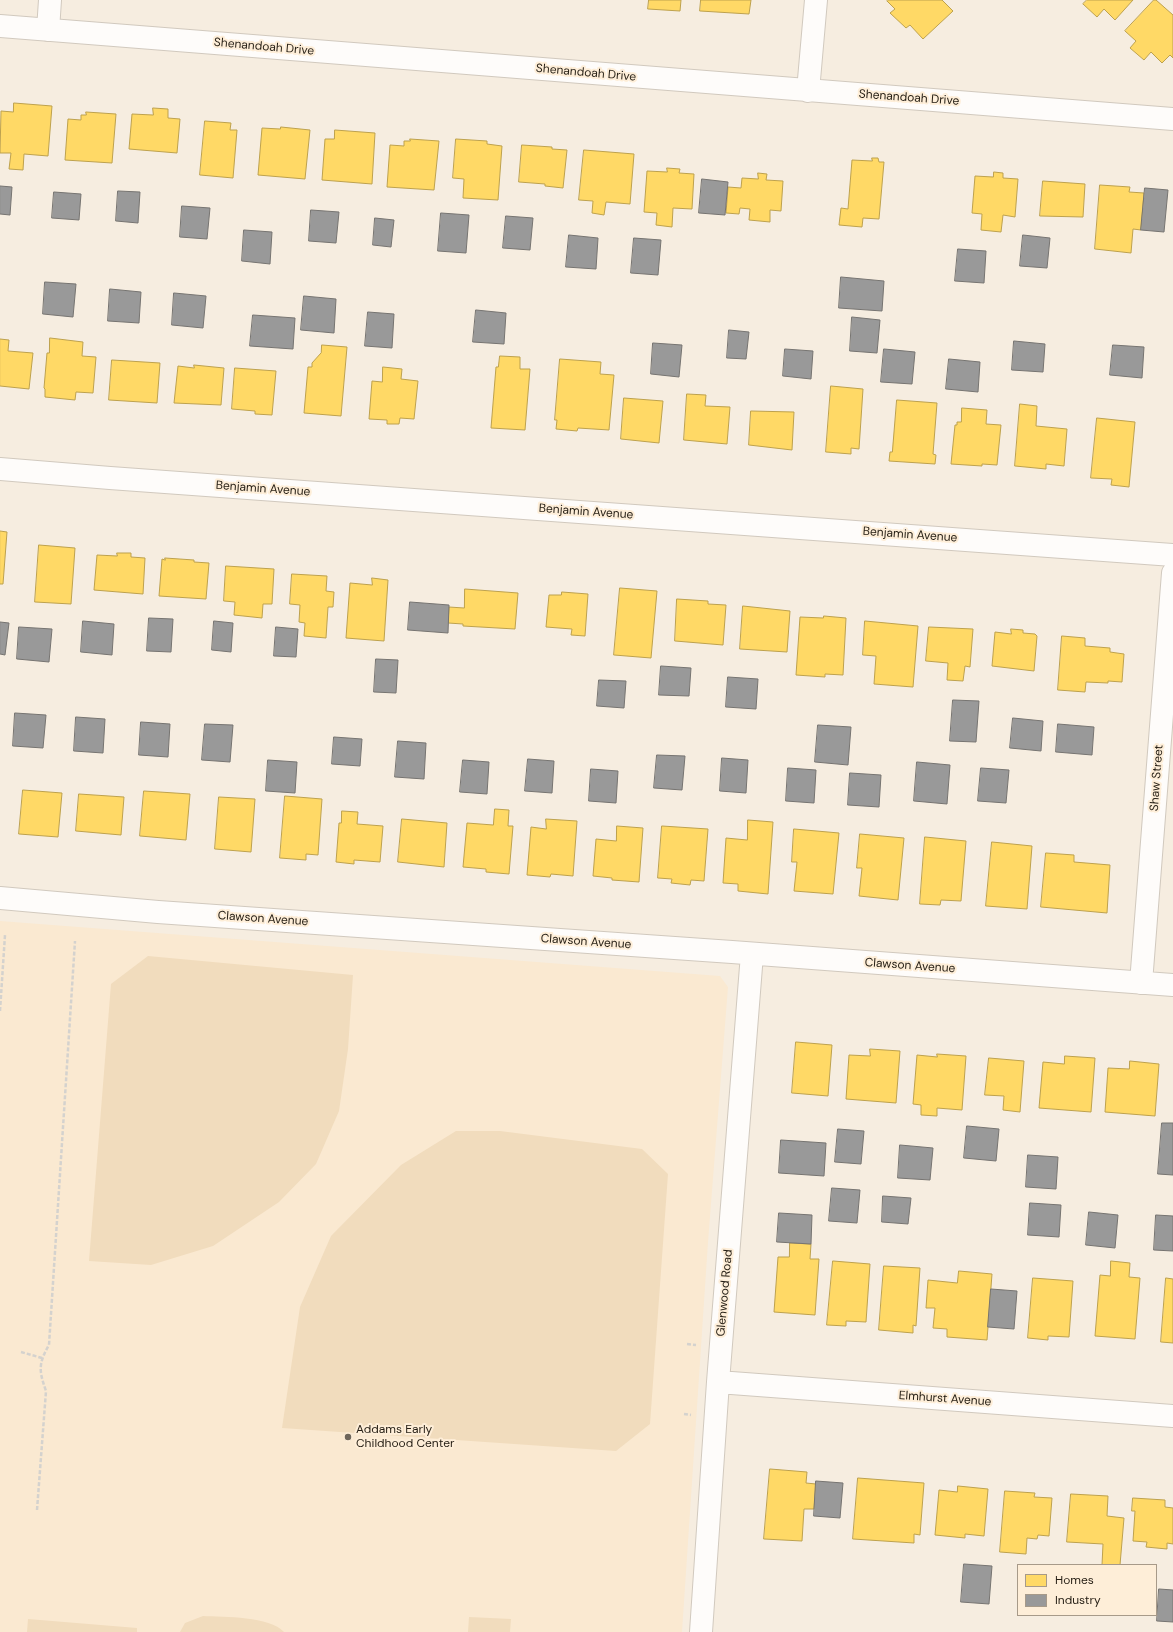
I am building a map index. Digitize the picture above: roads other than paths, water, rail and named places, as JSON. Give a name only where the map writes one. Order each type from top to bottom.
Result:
[{"type":"street","points":[[48,30],[50,0]]},
{"type":"street","points":[[808,90],[816,0]]},
{"type":"street","name":"Shenandoah Drive","points":[[0,26],[1173,119]]},
{"type":"street","name":"Benjamin Avenue","points":[[0,469],[126,480],[1173,555]]},
{"type":"street","name":"Shaw Street","points":[[1141,982],[1173,573]]},
{"type":"street","name":"Clawson Avenue","points":[[0,898],[174,913],[1173,985]]},
{"type":"street","name":"Glenwood Road","points":[[701,1632],[718,1382],[752,954]]},
{"type":"street","name":"Elmhurst Avenue","points":[[718,1382],[1173,1416]]},
{"type":"place","name":"Addams Early Childhood Center","points":[[348,1437]]}]
